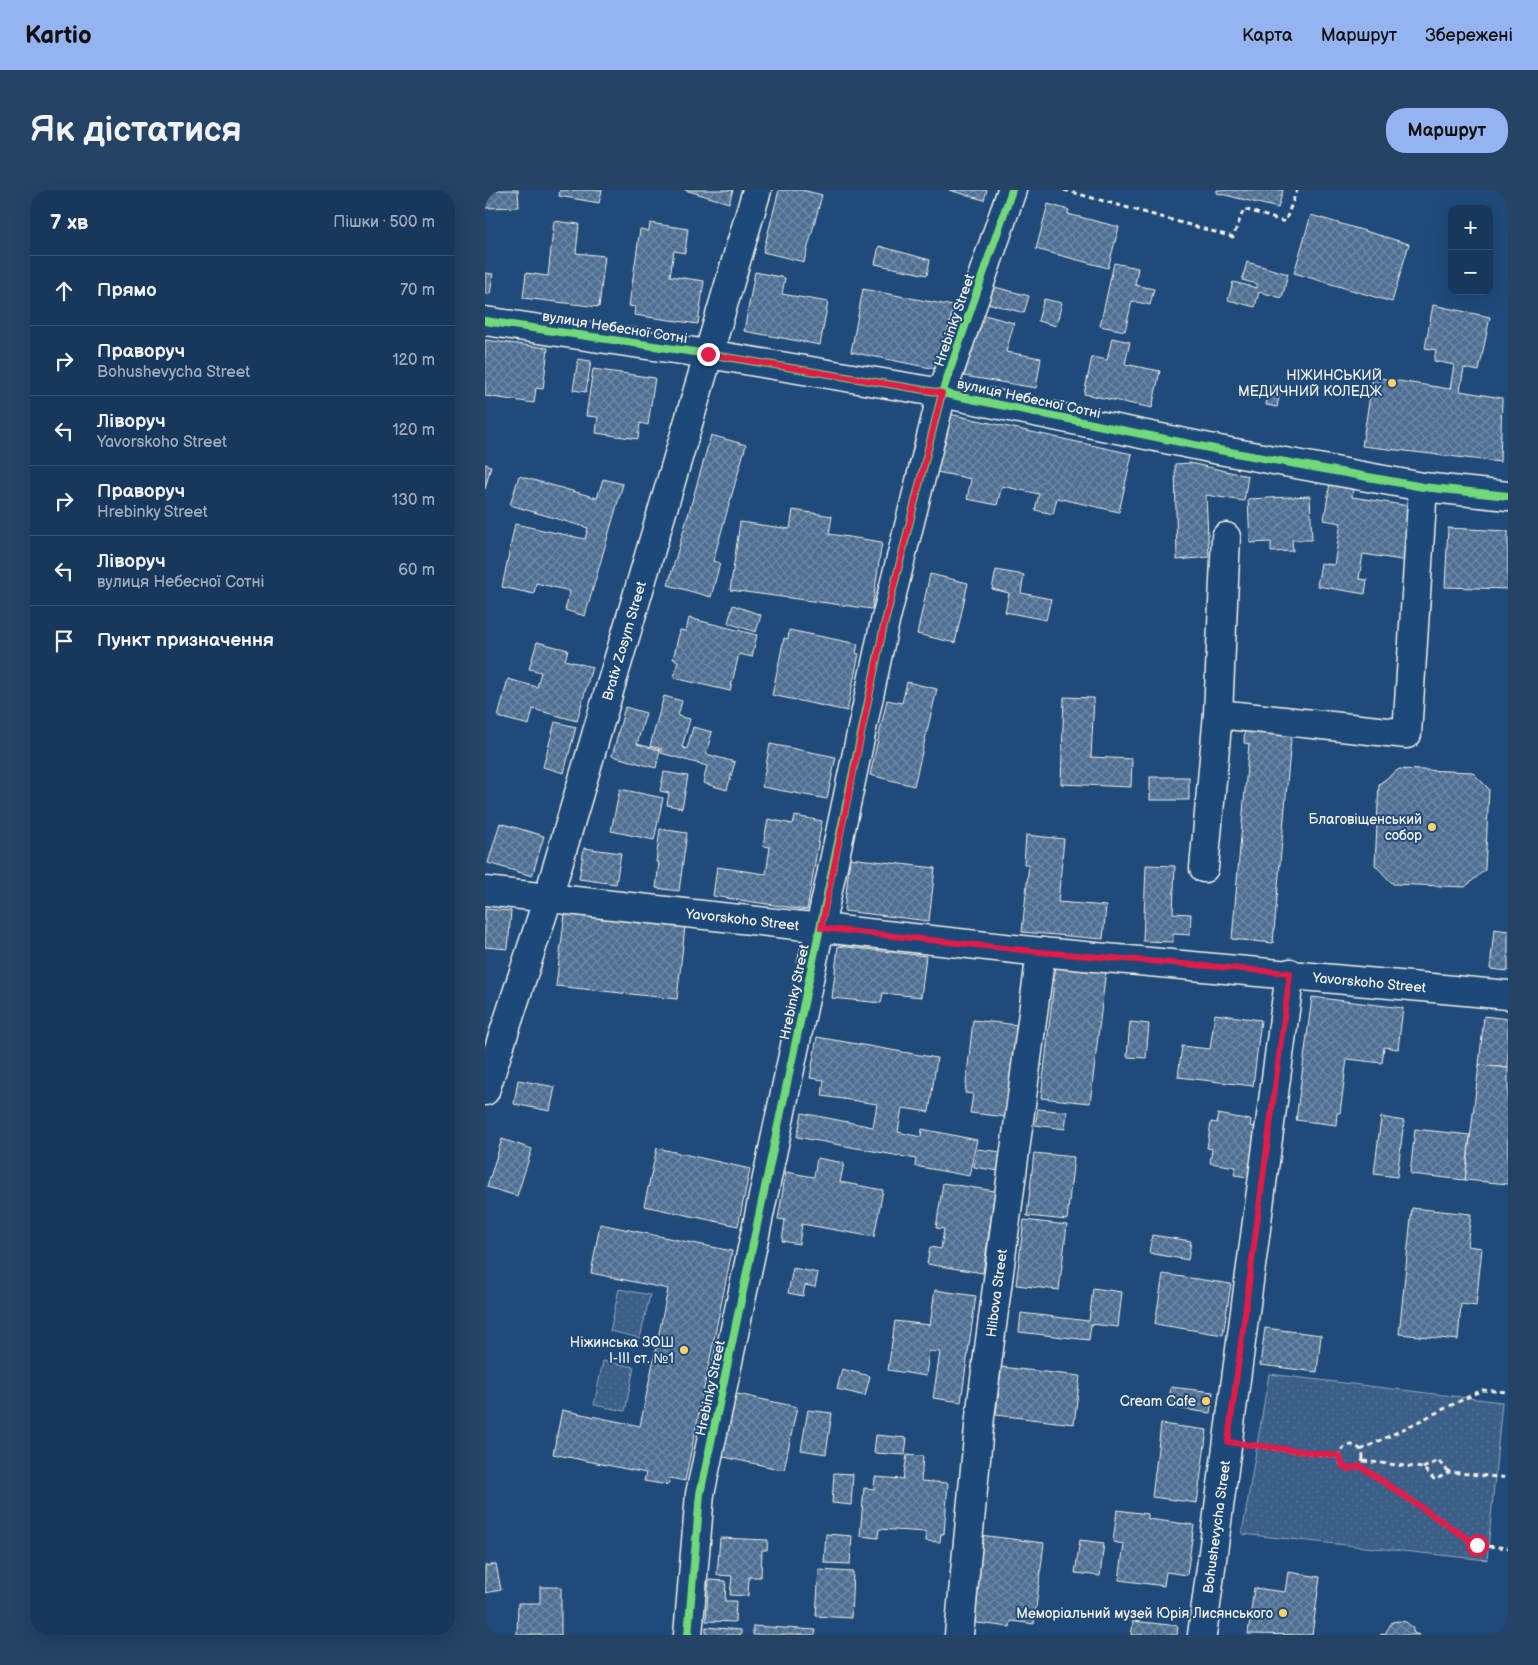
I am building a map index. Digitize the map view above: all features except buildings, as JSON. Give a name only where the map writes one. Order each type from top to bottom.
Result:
[{"type":"street","name":"Brativ Zosym Street","points":[[485,1091],[548,898],[757,190]]},
{"type":"street","name":"Hrebinky Street","points":[[688,1635],[700,1494],[883,630],[942,393],[1012,190]]},
{"type":"street","name":"вулиця Небесної Сотні","points":[[485,321],[708,354],[942,393],[1219,450],[1423,487],[1508,496]]},
{"type":"street","points":[[1218,714],[1407,734],[1423,487]]},
{"type":"street","points":[[1204,868],[1218,714],[1226,537]]},
{"type":"street","name":"Yavorskoho Street","points":[[485,891],[1041,952],[1290,973],[1508,995]]},
{"type":"street","name":"Hlibova Street","points":[[959,1635],[980,1417],[1041,952]]},
{"type":"street","name":"Bohushevycha Street","points":[[1202,1635],[1290,973]]},
{"type":"path","points":[[1064,190],[1233,237],[1244,209],[1285,222],[1297,190]]},
{"type":"path","points":[[1361,1450],[1482,1390],[1508,1392]]},
{"type":"path","points":[[1228,1442],[1339,1456]]},
{"type":"path","points":[[1350,1445],[1356,1446],[1361,1450],[1363,1460],[1360,1466],[1349,1469],[1343,1466],[1339,1456],[1340,1451],[1350,1445]]},
{"type":"path","points":[[1363,1460],[1423,1468],[1438,1461],[1449,1472]]},
{"type":"path","points":[[1360,1466],[1477,1545],[1508,1548]]},
{"type":"path","points":[[1423,1468],[1435,1480],[1449,1472],[1508,1478]]},
{"type":"shaded area","points":[[619,1289],[650,1295],[640,1338],[610,1331]]},
{"type":"shaded area","points":[[603,1361],[634,1367],[625,1411],[594,1405]]},
{"type":"shaded area","points":[[1269,1374],[1502,1402],[1487,1560],[1242,1534]]},
{"type":"cycle path","points":[[688,1635],[700,1494],[883,630],[942,393],[1012,190]]},
{"type":"cycle path","points":[[485,321],[708,354],[942,393],[1219,450],[1423,487],[1508,496]]},
{"type":"place","name":"НІЖИНСЬКИЙ МЕДИЧНИЙ КОЛЕДЖ","points":[[1392,383]]},
{"type":"place","name":"Благовіщенський собор","points":[[1432,827]]},
{"type":"place","name":"Ніжинська ЗОШ І-ІІІ ст. №1","points":[[684,1350]]},
{"type":"place","name":"Cream Cafe","points":[[1206,1401]]},
{"type":"place","name":"Меморіальний музей Юрія Лисянського","points":[[1283,1613]]},
{"type":"route","points":[[708,354],[942,393],[883,630],[821,928],[1041,952],[1290,973],[1228,1442],[1339,1456],[1343,1466],[1355,1469],[1360,1466],[1477,1545]]}]
